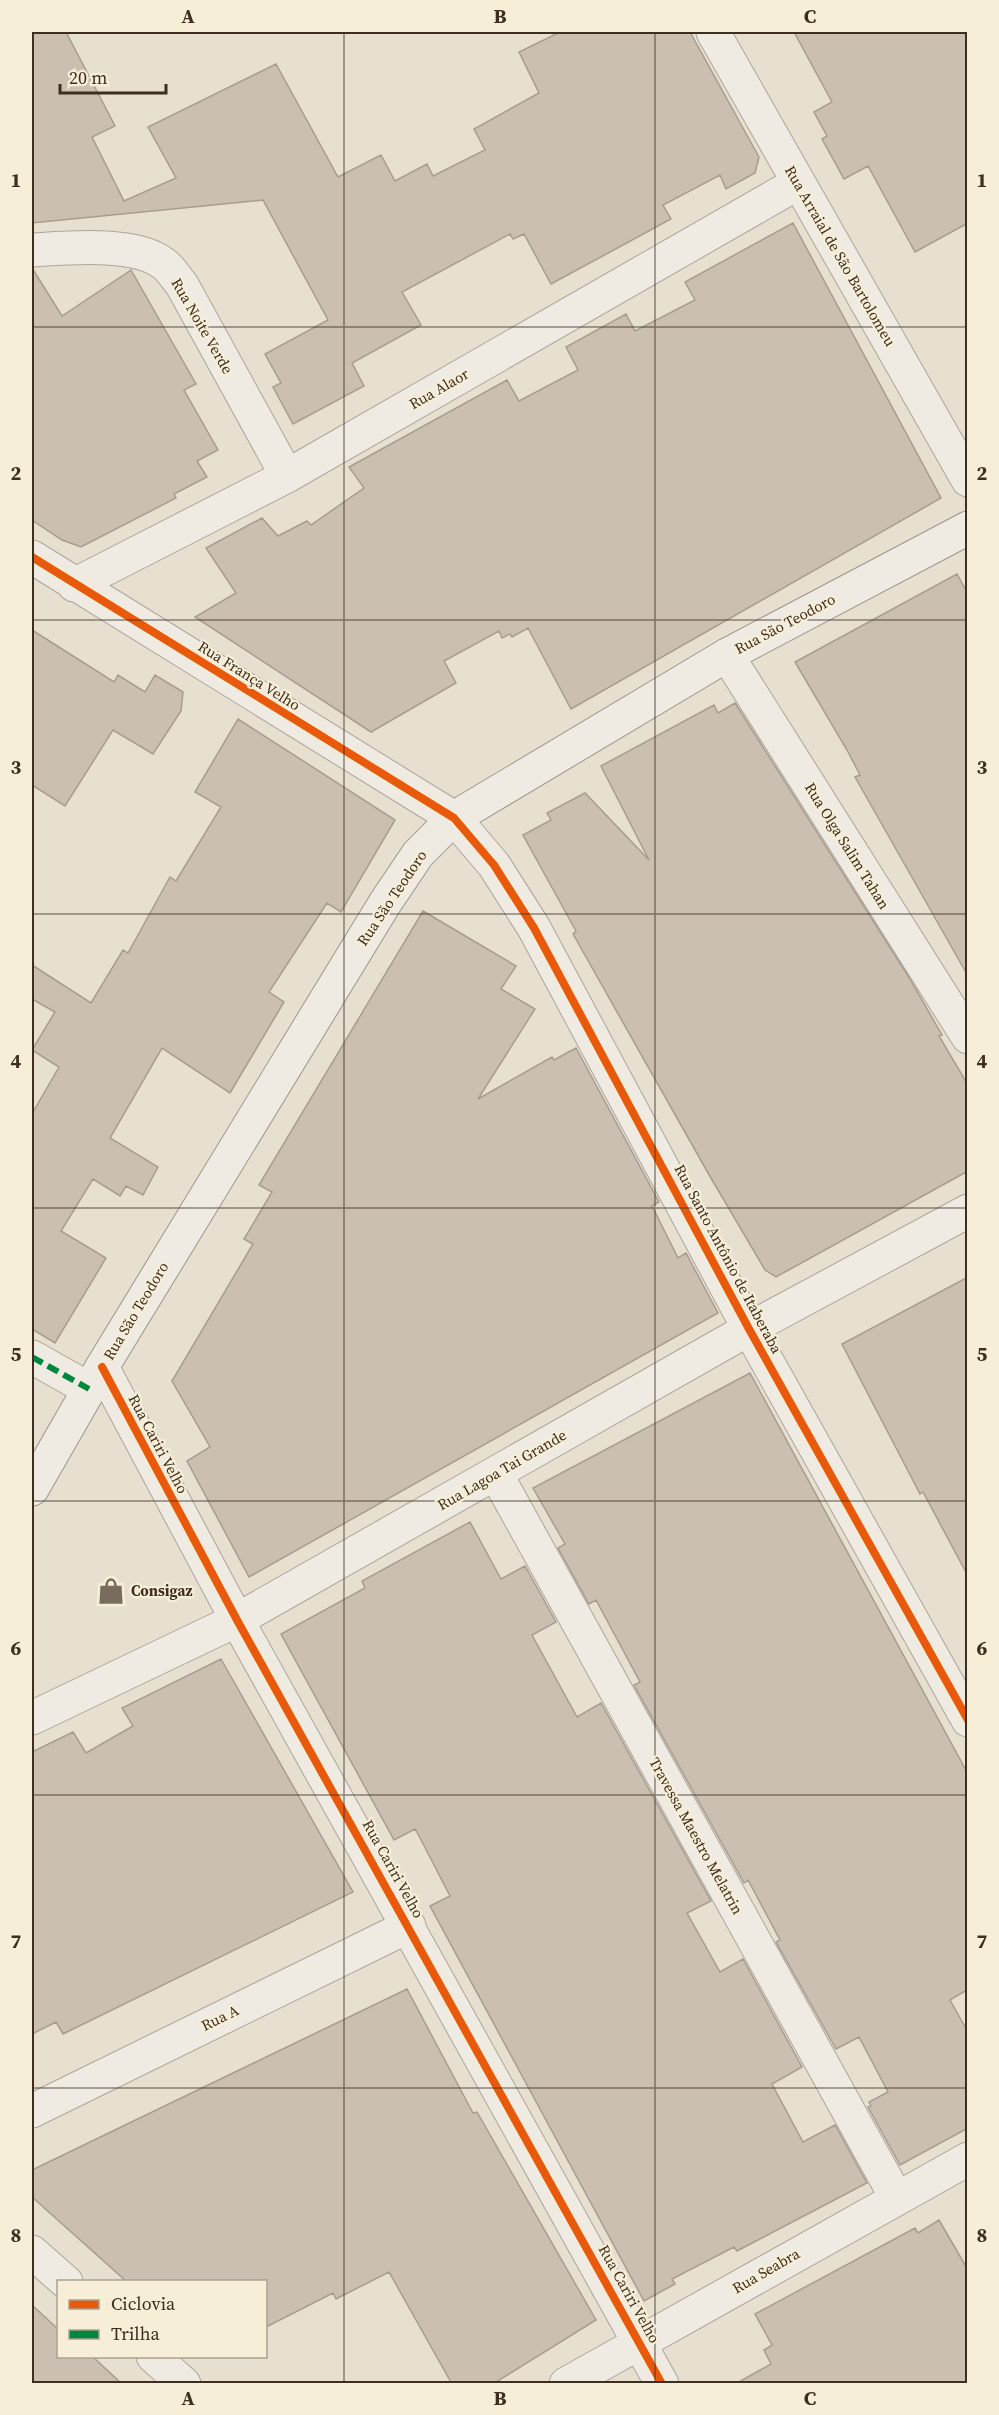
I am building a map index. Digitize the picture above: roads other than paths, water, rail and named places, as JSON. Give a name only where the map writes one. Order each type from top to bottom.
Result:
[{"type":"street","name":"Rua Arraial de São Bartolomeu","points":[[713,32],[968,480]]},
{"type":"street","name":"Rua Alaor","points":[[74,585],[287,476],[798,183]]},
{"type":"street","name":"Rua Noite Verde","points":[[32,250],[109,248],[143,254],[163,263],[182,285],[287,476]]},
{"type":"street","name":"Rua São Teodoro","points":[[32,1489],[96,1378],[385,903],[418,854],[454,818],[727,655],[968,528]]},
{"type":"street","name":"Rua França Velho","points":[[32,557],[454,818]]},
{"type":"street","name":"Rua Olga Salim Tahan","points":[[727,655],[968,1037]]},
{"type":"street","name":"Rua Santo Antônio de Itaberaba","points":[[454,818],[494,865],[534,928],[749,1329],[968,1720]]},
{"type":"street","name":"Rua Lagoa Tai Grande","points":[[32,1718],[237,1620],[749,1329],[968,1211]]},
{"type":"street","points":[[32,1357],[96,1378]]},
{"type":"street","name":"Rua Cariri Velho","points":[[96,1378],[237,1620],[662,2384]]},
{"type":"street","name":"Travessa Maestro Melatrin","points":[[496,1474],[896,2197]]},
{"type":"street","name":"Rua A","points":[[32,2111],[409,1926]]},
{"type":"street","name":"Rua Seabra","points":[[566,2384],[896,2197],[968,2159]]},
{"type":"street","points":[[32,2252],[64,2280]]},
{"type":"street","points":[[155,2358],[184,2384]]},
{"type":"place","name":"Consigaz","points":[[111,1591]]}]
